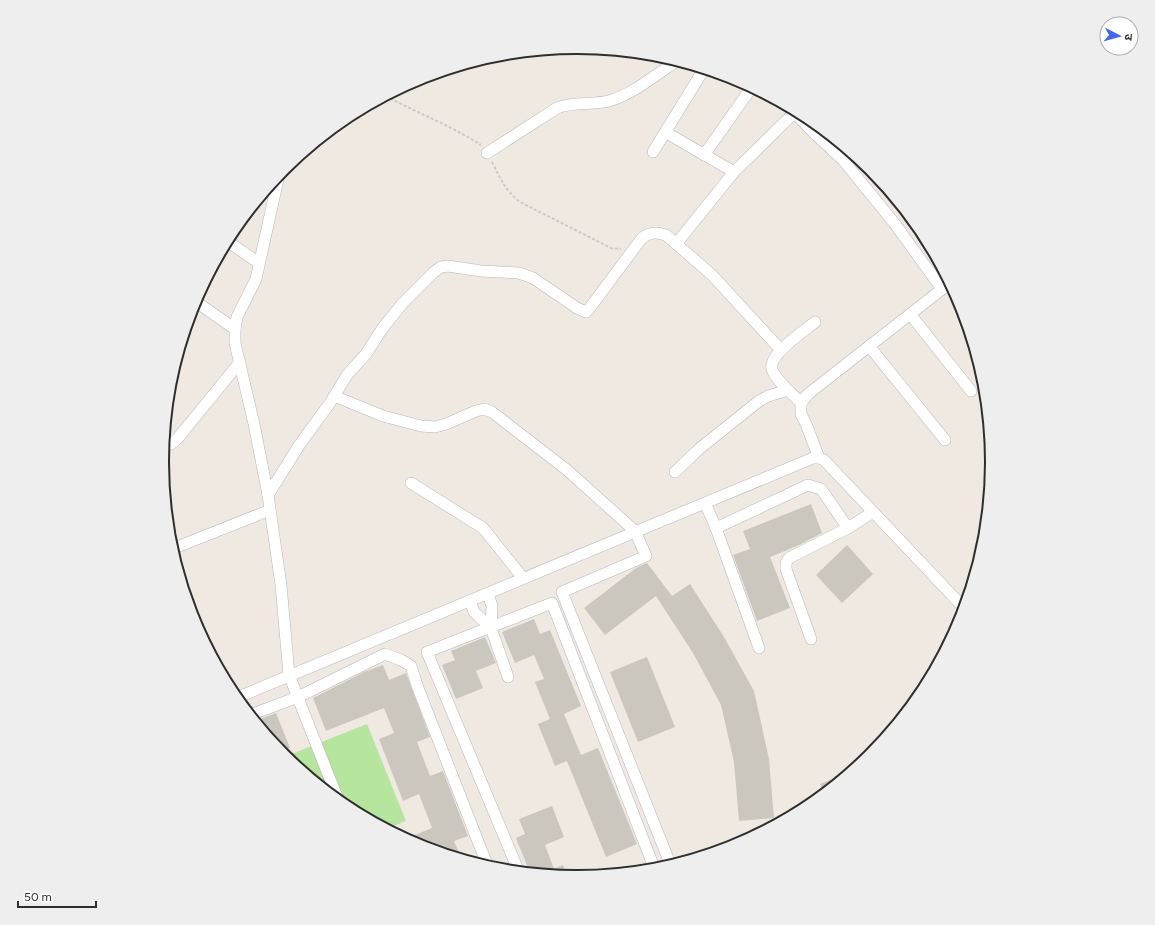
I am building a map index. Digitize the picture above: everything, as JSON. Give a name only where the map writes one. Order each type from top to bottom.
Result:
[{"type":"street","points":[[487,153],[557,108],[566,104],[609,101],[624,96],[671,65]]},
{"type":"street","points":[[653,152],[701,74]]},
{"type":"street","points":[[704,155],[749,92]]},
{"type":"street","points":[[676,244],[734,172],[788,113]]},
{"type":"street","points":[[666,132],[734,172]]},
{"type":"street","points":[[821,134],[844,160],[946,286]]},
{"type":"street","points":[[276,187],[256,279],[237,317],[235,343],[254,424],[268,495],[281,585],[290,675],[335,791]]},
{"type":"street","points":[[268,495],[300,444],[347,375],[366,354],[382,329],[402,304],[441,267],[448,266],[481,272],[519,273],[533,278],[577,308],[586,312],[590,309],[642,238],[649,233],[657,232],[666,235],[712,275],[781,350]]},
{"type":"street","points":[[232,245],[259,263]]},
{"type":"street","points":[[819,458],[801,414],[801,402],[808,394],[946,286]]},
{"type":"street","points":[[201,305],[235,329]]},
{"type":"street","points":[[910,314],[971,390]]},
{"type":"street","points":[[801,402],[774,375],[771,368],[772,362],[781,350],[815,322]]},
{"type":"street","points":[[869,346],[945,440]]},
{"type":"street","points":[[170,444],[178,438],[240,362]]},
{"type":"street","points":[[675,472],[698,449],[759,401],[768,396],[788,390]]},
{"type":"street","points":[[334,396],[383,416],[421,426],[435,427],[484,409],[492,412],[568,470],[635,531],[646,556],[562,592],[669,860]]},
{"type":"street","points":[[242,695],[813,458],[824,460],[960,604]]},
{"type":"street","points":[[411,483],[483,528],[523,578]]},
{"type":"street","points":[[716,528],[808,485],[821,489],[848,528]]},
{"type":"street","points":[[705,503],[716,528],[758,648]]},
{"type":"street","points":[[178,546],[270,510]]},
{"type":"street","points":[[811,639],[786,569],[786,563],[789,558],[848,528],[873,512]]},
{"type":"street","points":[[488,594],[492,606],[491,628],[508,677]]},
{"type":"street","points":[[470,601],[474,612],[491,628]]},
{"type":"street","points":[[517,867],[428,652],[552,603],[653,864]]},
{"type":"street","points":[[255,713],[298,697],[385,654],[401,660],[411,666],[418,688],[485,860]]},
{"type":"path","points":[[392,99],[481,145],[487,153],[503,185],[510,194],[520,202],[611,248],[633,249]]},
{"type":"green space","points":[[367,724],[406,821],[392,826],[373,816],[329,787],[308,770],[292,754]]},
{"type":"building","points":[[811,504],[822,533],[797,546],[770,557],[790,608],[757,621],[733,555],[750,549],[743,531]]},
{"type":"building","points":[[847,545],[873,574],[842,603],[816,575]]},
{"type":"building","points":[[647,563],[672,596],[690,584],[724,637],[754,691],[769,759],[774,818],[739,821],[734,762],[721,705],[693,653],[656,596],[605,635],[584,608],[636,568]]},
{"type":"building","points":[[534,619],[540,634],[550,630],[581,706],[564,714],[581,755],[598,748],[637,844],[606,857],[567,761],[555,766],[538,724],[550,719],[535,682],[544,679],[534,655],[515,663],[502,632]]},
{"type":"building","points":[[485,637],[496,663],[476,671],[483,688],[456,699],[442,665],[455,660],[451,651]]},
{"type":"building","points":[[647,657],[675,727],[638,742],[610,672]]},
{"type":"building","points":[[383,665],[389,680],[406,673],[430,737],[417,742],[430,776],[443,771],[468,836],[454,841],[459,853],[412,836],[432,828],[419,794],[403,801],[379,739],[394,733],[384,708],[326,731],[313,698],[364,672]]},
{"type":"building","points":[[276,713],[290,748],[287,749],[260,719]]},
{"type":"building","points":[[839,777],[822,790],[820,784]]},
{"type":"building","points":[[552,806],[564,837],[545,845],[554,869],[563,865],[565,871],[528,868],[516,838],[525,834],[519,819]]}]
